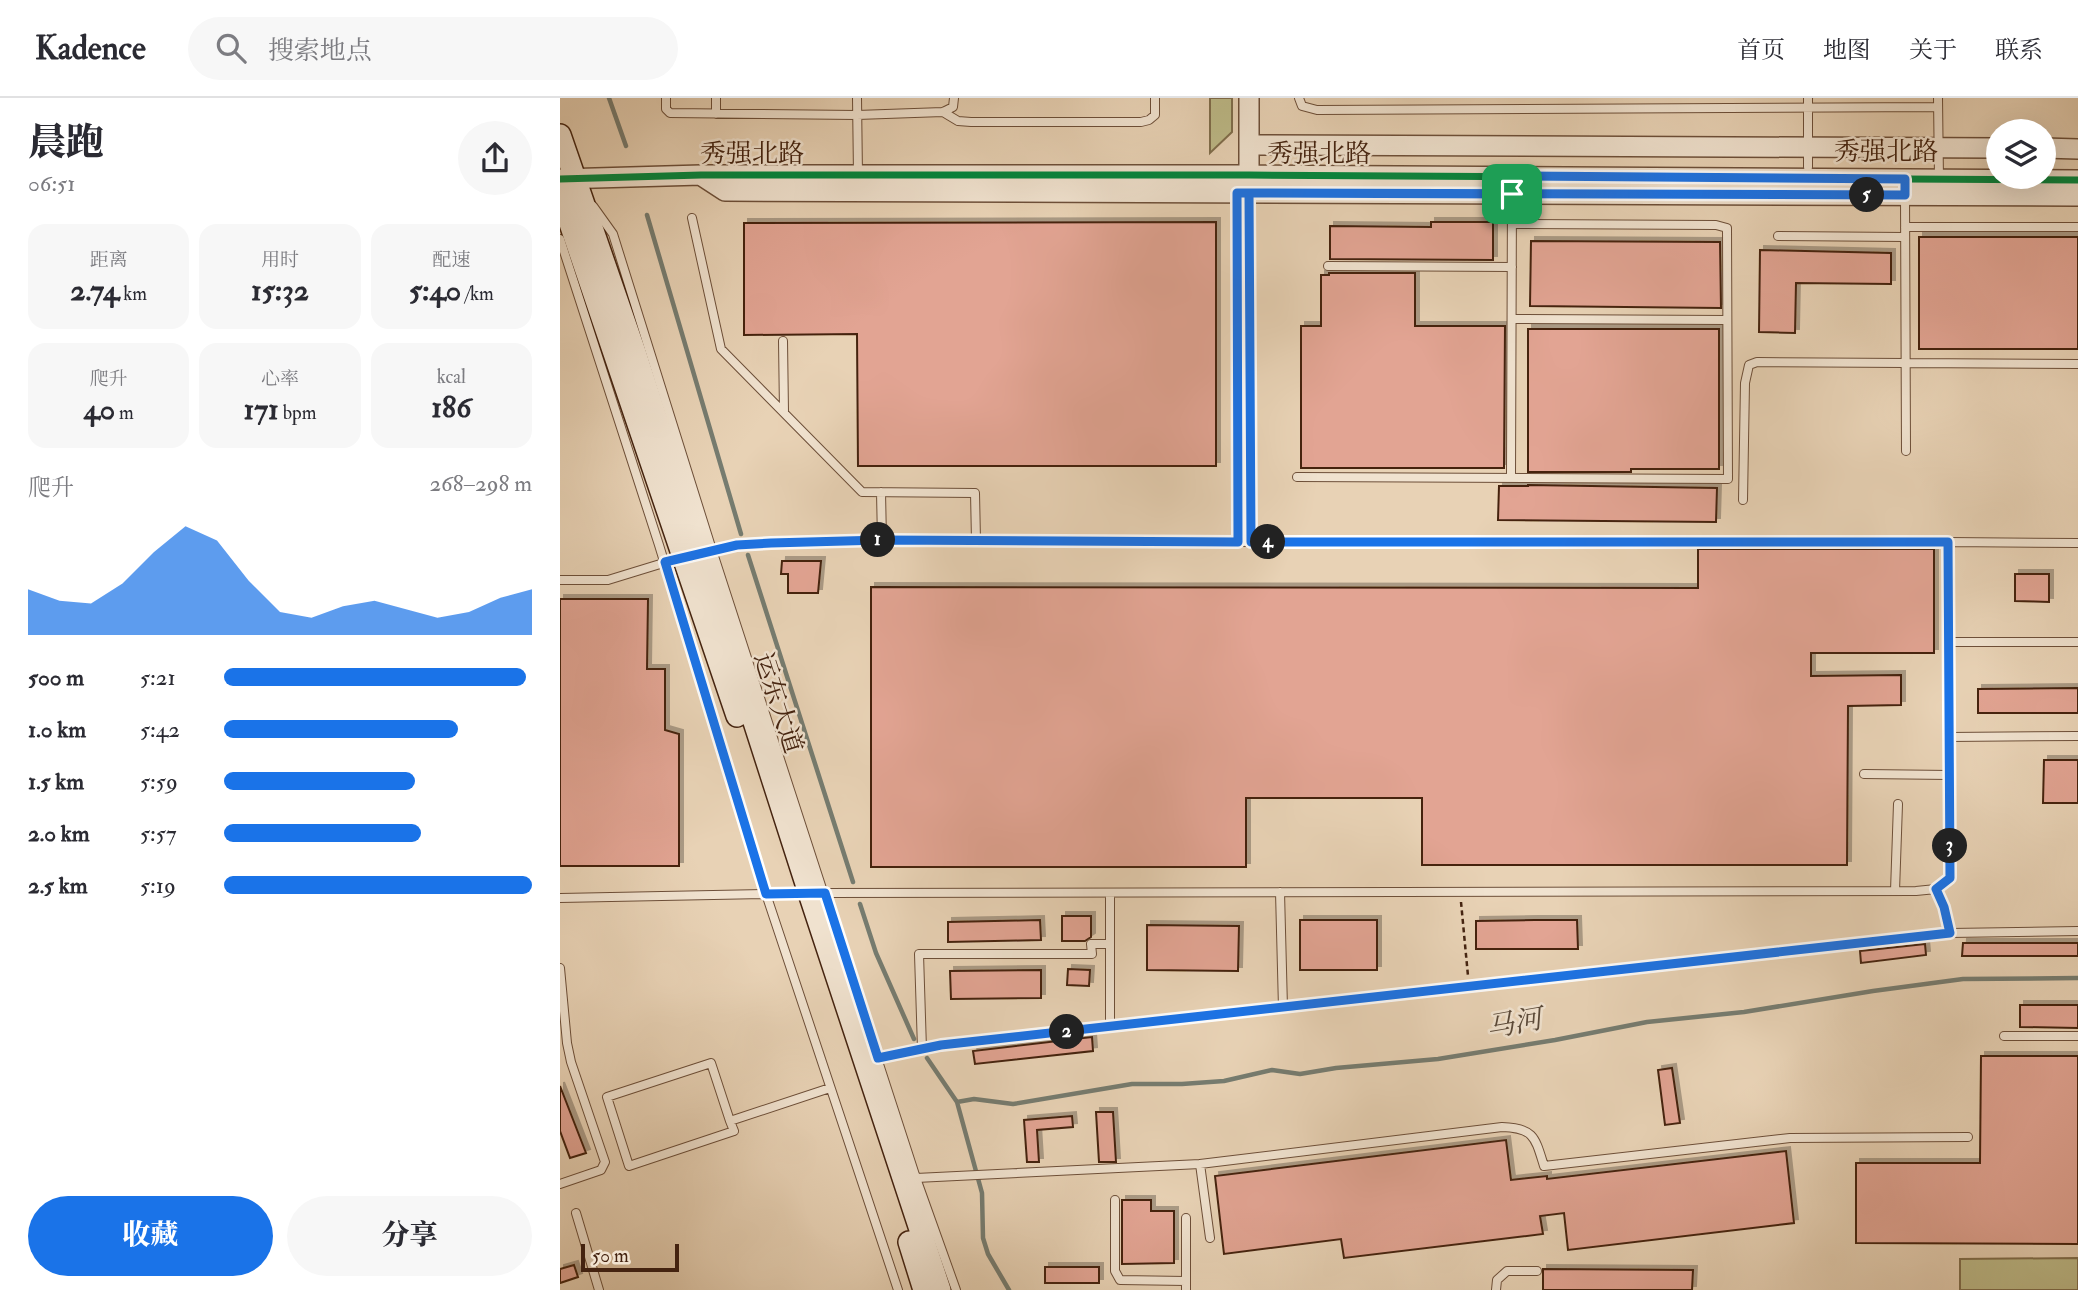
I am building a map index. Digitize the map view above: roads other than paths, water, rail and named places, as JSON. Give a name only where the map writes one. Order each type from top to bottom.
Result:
[{"type":"main road","name":"运东大道","points":[[560,135],[565,177],[690,556],[810,893],[940,1290]]},
{"type":"main road","name":"运东大道","points":[[810,893],[924,1290]]},
{"type":"street","points":[[1244,173],[1249,98]]},
{"type":"street","points":[[2056,148],[2078,149]]},
{"type":"street","points":[[701,175],[725,191],[1807,157],[1939,165],[1986,151]]},
{"type":"street","name":"秀强北路","points":[[1512,179],[1807,157],[1905,180]]},
{"type":"street","name":"秀强北路","points":[[565,177],[858,170],[1244,173],[1512,179],[1905,180],[1939,165],[1986,167]]},
{"type":"street","name":"秀强北路","points":[[1939,165],[2078,180]]},
{"type":"street","points":[[2056,168],[2078,168]]},
{"type":"street","name":"秀强北路","points":[[565,177],[858,170]]},
{"type":"street","points":[[1244,173],[1512,179]]},
{"type":"street","points":[[1905,180],[2078,196]]},
{"type":"lane","points":[[666,98],[666,110],[670,113],[716,114],[943,112],[953,107],[954,98]]},
{"type":"lane","points":[[716,98],[716,114]]},
{"type":"lane","points":[[857,98],[858,170]]},
{"type":"lane","points":[[943,112],[958,121],[971,122],[1142,122],[1156,115],[1156,98]]},
{"type":"lane","points":[[1299,98],[1302,106],[1317,110],[1938,102],[1939,165]]},
{"type":"lane","points":[[1807,157],[1808,103]]},
{"type":"lane","points":[[1238,542],[1244,173]]},
{"type":"lane","points":[[1244,173],[1251,542]]},
{"type":"lane","points":[[565,177],[613,234],[690,556],[766,894],[898,1290]]},
{"type":"lane","points":[[1511,478],[1512,179]]},
{"type":"lane","points":[[1905,180],[1906,451]]},
{"type":"lane","points":[[692,218],[721,349],[862,492],[975,493],[976,541]]},
{"type":"lane","points":[[1297,477],[1728,479],[1727,228],[1716,225],[1512,224]]},
{"type":"lane","points":[[1905,228],[2078,227]]},
{"type":"lane","points":[[1778,236],[1905,237]]},
{"type":"lane","points":[[560,239],[690,556],[810,893],[878,1058],[916,1178],[956,1290]]},
{"type":"lane","points":[[1328,266],[1512,267]]},
{"type":"lane","points":[[1512,319],[1727,320]]},
{"type":"lane","points":[[783,341],[784,412]]},
{"type":"lane","points":[[1744,500],[1745,383],[1749,365],[1757,362],[2078,364]]},
{"type":"lane","points":[[881,492],[882,540]]},
{"type":"lane","points":[[560,580],[608,580],[690,556],[748,544],[882,540],[2078,542]]},
{"type":"lane","points":[[560,898],[810,893],[1936,889],[1950,878],[1948,542]]},
{"type":"lane","points":[[1949,642],[2078,642]]},
{"type":"lane","points":[[1949,737],[2078,736]]},
{"type":"lane","points":[[1864,774],[1950,775]]},
{"type":"lane","points":[[1895,891],[1898,804]]},
{"type":"lane","points":[[1936,889],[1944,907],[1950,933]]},
{"type":"lane","points":[[1279,892],[1283,1008]]},
{"type":"lane","points":[[1110,1027],[1111,893]]},
{"type":"lane","points":[[878,1058],[922,1049],[1110,1027],[1950,933],[2078,931]]},
{"type":"lane","points":[[922,1049],[919,954],[1091,954],[1091,944],[1110,944]]},
{"type":"lane","points":[[560,968],[571,1062],[605,1162],[601,1170],[560,1184]]},
{"type":"lane","points":[[2004,1035],[2078,1036]]},
{"type":"lane","points":[[711,1063],[730,1121],[734,1131],[629,1166],[607,1097],[711,1063]]},
{"type":"lane","points":[[730,1121],[830,1088]]},
{"type":"lane","points":[[916,1178],[1200,1164],[1502,1127],[1520,1128],[1530,1134],[1537,1144],[1544,1166],[1790,1138],[1968,1137]]},
{"type":"lane","points":[[1200,1164],[1210,1238]]},
{"type":"lane","points":[[1115,1200],[1115,1271],[1120,1280],[1186,1285],[1186,1218]]},
{"type":"lane","points":[[576,1213],[599,1290]]},
{"type":"lane","points":[[1496,1290],[1497,1280],[1507,1270],[1537,1270]]},
{"type":"waterway","points":[[609,98],[626,146]]},
{"type":"waterway","points":[[647,215],[741,534]]},
{"type":"waterway","points":[[748,555],[853,882]]},
{"type":"waterway","points":[[860,904],[876,953],[914,1039]]},
{"type":"waterway","name":"马河","points":[[957,1102],[974,1099],[1013,1104],[1132,1084],[1224,1081],[1272,1070],[1300,1074],[1438,1059],[1647,1022],[1744,1012],[1963,979],[2078,978]]},
{"type":"waterway","points":[[927,1058],[957,1102],[982,1193],[983,1238],[988,1254],[1009,1290]]}]
